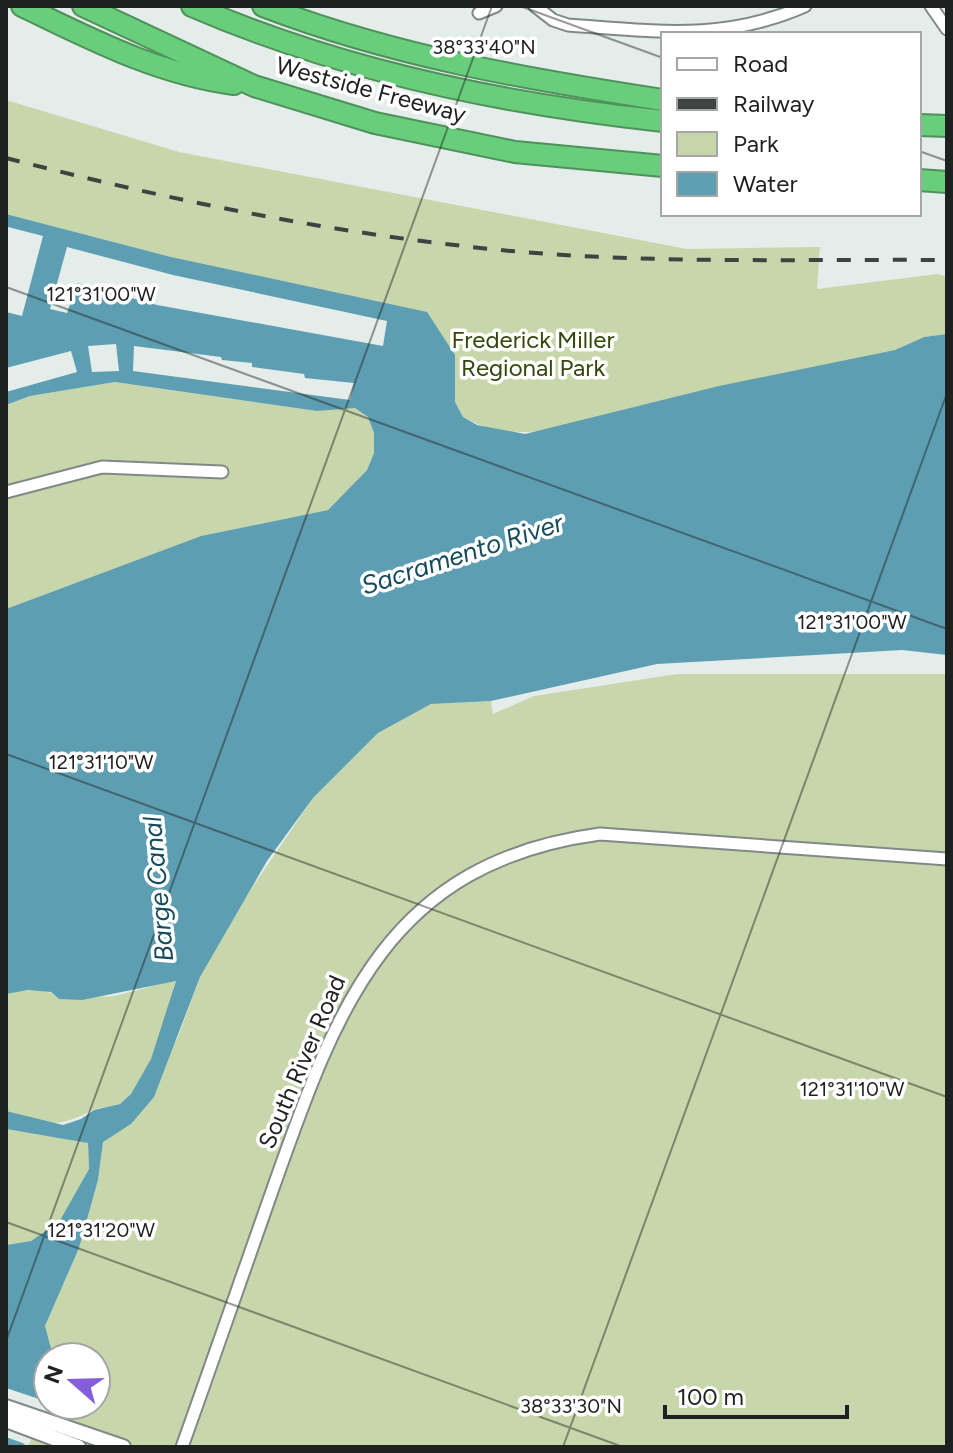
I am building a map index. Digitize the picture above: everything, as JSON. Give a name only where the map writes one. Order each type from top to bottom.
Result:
[{"type":"highway","points":[[22,6],[117,52],[167,70],[193,78],[254,86]]},
{"type":"highway","name":"Westside Freeway","points":[[83,6],[254,86],[375,123],[515,152],[661,166]]},
{"type":"highway","name":"Westside Freeway","points":[[192,6],[234,24],[355,65],[447,87],[587,112],[661,121]]},
{"type":"highway","points":[[263,6],[333,33],[413,55],[661,100]]},
{"type":"highway","points":[[921,125],[947,126]]},
{"type":"highway","points":[[921,180],[947,182]]},
{"type":"street","points":[[479,13],[496,6]]},
{"type":"street","points":[[535,6],[553,20],[568,25],[663,32]]},
{"type":"street","points":[[688,32],[752,26],[805,6]]},
{"type":"street","points":[[931,6],[947,29]]},
{"type":"street","points":[[6,492],[102,467],[222,472]]},
{"type":"street","name":"South River Road","points":[[182,1447],[297,1120],[352,995],[378,954],[433,899],[466,875],[500,858],[564,839],[600,834],[947,859]]},
{"type":"street","points":[[6,1407],[123,1447]]},
{"type":"street","points":[[6,1420],[78,1447]]},
{"type":"green space","name":"Frederick Miller Regional Park","points":[[6,100],[179,152],[687,249],[820,247],[817,289],[938,274],[947,277],[947,334],[924,337],[895,350],[554,429],[518,432],[496,429],[463,417],[455,402],[455,355],[171,257],[6,214]]},
{"type":"green space","points":[[115,382],[317,411],[355,407],[368,417],[374,433],[374,453],[367,470],[328,510],[201,536],[6,609],[6,405],[30,396]]},
{"type":"green space","points":[[677,674],[947,674],[947,1447],[22,1447],[39,1421],[112,1421],[112,1341],[49,1341],[45,1326],[79,1248],[98,1180],[103,1141],[131,1124],[178,1037],[200,977],[230,920],[313,798],[378,733],[431,704],[491,701],[493,714],[534,696]]},
{"type":"green space","points":[[176,980],[149,1063],[132,1093],[122,1102],[70,1120],[50,1123],[6,1111],[6,994],[34,990],[47,992],[59,999],[115,996]]},
{"type":"green space","points":[[6,1129],[88,1142],[89,1169],[59,1222],[31,1241],[6,1245]]},
{"type":"water","points":[[6,214],[171,257],[427,312],[455,355],[455,402],[463,417],[477,425],[525,434],[719,386],[895,350],[924,337],[947,334],[947,655],[902,650],[657,664],[491,701],[431,704],[378,733],[313,798],[267,861],[200,977],[154,1097],[131,1124],[103,1142],[98,1180],[79,1248],[45,1326],[49,1341],[32,1341],[32,1421],[39,1421],[22,1447],[6,1447],[6,1245],[31,1241],[59,1222],[89,1169],[88,1143],[6,1129],[6,1111],[63,1125],[81,1119],[94,1110],[120,1104],[131,1094],[151,1059],[176,981],[82,1000],[59,999],[51,992],[28,990],[6,994],[6,609],[201,536],[328,510],[367,470],[374,453],[374,433],[368,417],[355,408],[317,411],[115,382],[30,396],[6,405]]},
{"type":"pier","points":[[8,227],[43,236],[22,316],[6,312]]},
{"type":"pier","points":[[67,247],[173,275],[387,321],[383,346],[157,305],[77,283],[67,313],[50,309]]},
{"type":"pier","points":[[116,344],[119,371],[92,372],[88,346]]},
{"type":"pier","points":[[134,346],[221,357],[222,360],[252,363],[252,367],[304,374],[305,378],[354,383],[350,400],[133,371]]},
{"type":"pier","points":[[71,351],[77,372],[6,392],[6,368]]},
{"type":"pier","points":[[6,1388],[32,1397],[32,1421],[44,1421],[28,1445],[6,1437]]},
{"type":"railway","points":[[6,158],[257,215],[383,236],[511,251],[620,258],[947,260]]},
{"type":"water label","name":"Sacramento River","points":[[462,554]]},
{"type":"water label","name":"Barge Canal","points":[[158,889]]}]
